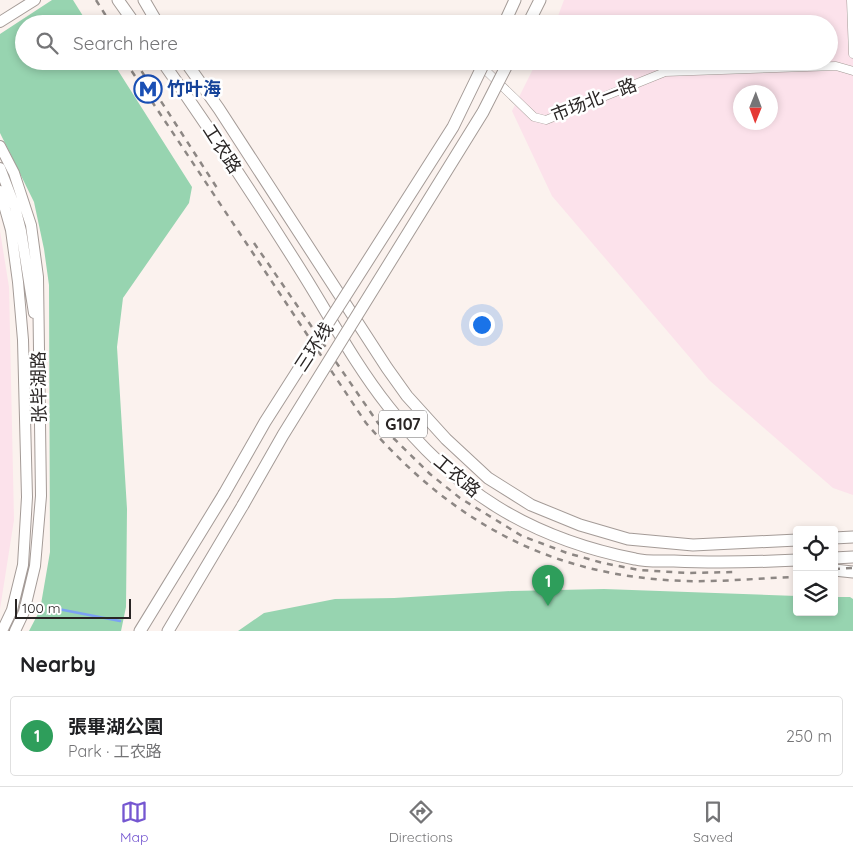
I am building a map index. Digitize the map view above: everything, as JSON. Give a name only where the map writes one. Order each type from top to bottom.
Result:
[{"type":"highway","points":[[118,0],[129,15]]},
{"type":"highway","points":[[144,0],[153,15]]},
{"type":"highway","points":[[508,15],[515,0]]},
{"type":"highway","points":[[532,15],[540,0]]},
{"type":"highway","name":"工农路","points":[[168,70],[207,124],[302,271],[334,327],[387,405],[416,440],[464,485],[508,515],[545,533],[585,547],[637,560],[717,563],[793,560]]},
{"type":"highway","name":"工农路","points":[[191,70],[219,109],[407,396],[446,439],[488,478],[531,505],[580,525],[628,539],[693,545],[793,540]]},
{"type":"highway","name":"三环线","points":[[140,631],[224,494],[265,422],[453,127],[481,70]]},
{"type":"highway","name":"三环线","points":[[168,631],[283,435],[483,112],[504,70]]},
{"type":"highway","points":[[838,538],[853,537]]},
{"type":"highway","points":[[838,558],[853,557]]},
{"type":"highway","points":[[757,562],[793,566]]},
{"type":"highway","points":[[838,570],[853,572]]},
{"type":"main road","points":[[2,14],[24,0]]},
{"type":"main road","points":[[0,22],[35,0]]},
{"type":"main road","name":"张毕湖路","points":[[0,146],[14,174],[31,225],[38,277],[41,496],[35,566],[24,612],[15,631]]},
{"type":"main road","points":[[0,168],[15,206],[27,268],[30,298],[38,333]]},
{"type":"main road","name":"张毕湖路","points":[[0,191],[11,230],[18,282],[23,340],[27,497],[23,565],[12,610],[2,631]]},
{"type":"street","points":[[851,0],[853,54]]},
{"type":"street","name":"市场北一路","points":[[838,67],[853,71]]},
{"type":"street","name":"市场北一路","points":[[485,70],[534,117],[546,120],[666,72],[723,70]]},
{"type":"shaded area","points":[[564,0],[853,0],[853,495],[833,488],[709,380],[552,196],[512,111],[532,70],[838,70],[838,15],[558,15]]},
{"type":"shaded area","points":[[0,231],[9,287],[14,520],[0,609]]},
{"type":"green space","points":[[52,0],[73,0],[82,15],[29,15]]},
{"type":"green space","points":[[15,24],[15,70],[118,70],[192,187],[189,203],[123,298],[117,347],[127,509],[126,607],[121,631],[29,631],[40,610],[50,552],[49,285],[34,202],[0,133],[0,34]]},
{"type":"green space","points":[[604,589],[793,596],[793,616],[838,616],[838,597],[850,597],[853,599],[853,631],[238,631],[264,613],[335,599],[394,598],[512,591]]},
{"type":"waterway","points":[[53,608],[120,621]]},
{"type":"railway","points":[[96,0],[105,15]]},
{"type":"railway","points":[[131,70],[366,423],[399,458],[434,489],[470,516],[508,538],[549,556],[592,569],[637,577],[686,581],[793,577]]},
{"type":"railway","points":[[141,70],[219,191]]},
{"type":"railway","points":[[254,243],[378,423],[430,474],[460,498],[522,536],[567,553],[603,563],[639,570],[688,573],[737,572]]},
{"type":"railway","points":[[838,569],[853,568]]},
{"type":"place","name":"竹叶海","points":[[148,89]]},
{"type":"place","name":"張畢湖公園","points":[[548,606]]}]
